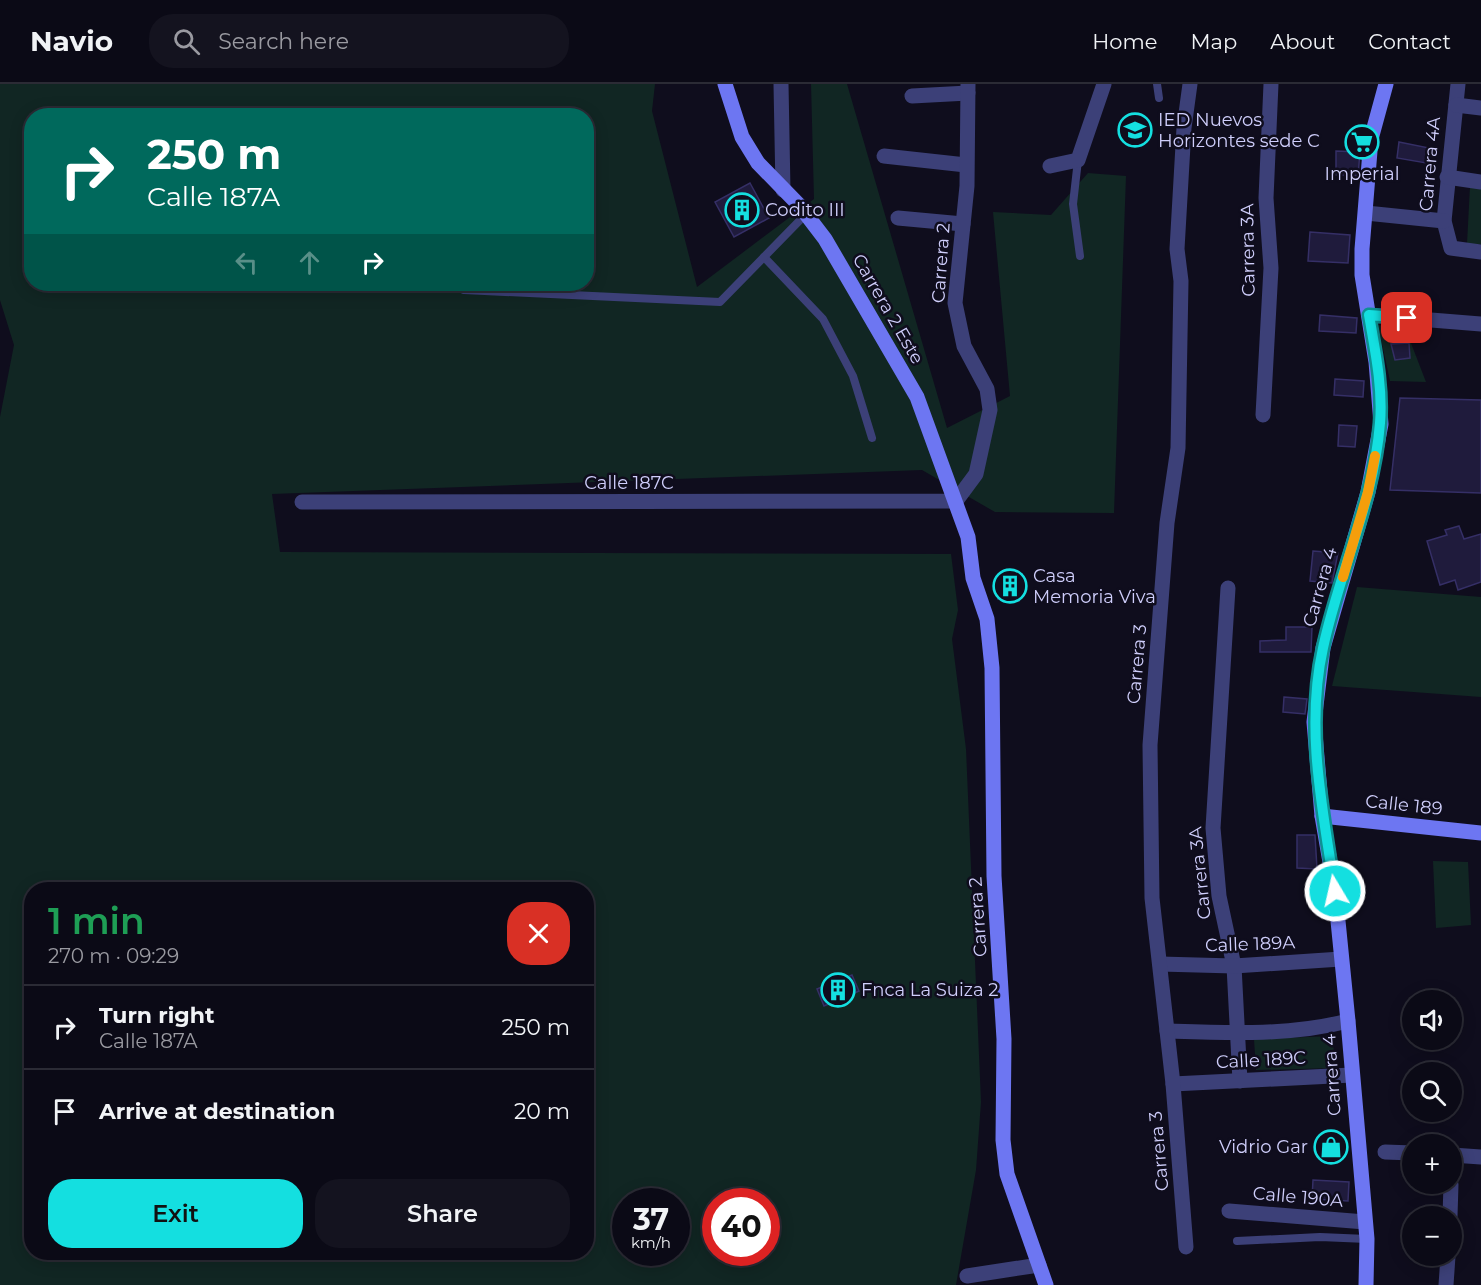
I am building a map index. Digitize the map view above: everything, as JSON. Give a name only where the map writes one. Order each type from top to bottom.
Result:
[{"type":"street","name":"Carrera 2 Este","points":[[725,84],[742,137],[758,163],[806,214],[825,239],[917,398],[968,537],[974,578]]},
{"type":"street","points":[[780,84],[783,190]]},
{"type":"street","points":[[1050,166],[1078,160],[1104,84]]},
{"type":"street","name":"Carrera 3","points":[[1186,1247],[1173,1084],[1152,898],[1149,745],[1167,523],[1178,448],[1181,281],[1177,249],[1184,128],[1190,84]]},
{"type":"street","name":"Carrera 3A","points":[[1263,415],[1271,268],[1266,198],[1271,84]]},
{"type":"street","name":"Carrera 4","points":[[1366,1285],[1367,1239],[1348,1021],[1335,891],[1322,816],[1314,722],[1323,648],[1368,492],[1380,424],[1381,403],[1362,275],[1371,139],[1386,84]]},
{"type":"street","name":"Carrera 4A","points":[[1458,84],[1444,221],[1450,248],[1481,252]]},
{"type":"street","points":[[912,96],[968,89]]},
{"type":"street","name":"Carrera 2","points":[[956,501],[976,474],[990,410],[987,389],[964,346],[955,303],[963,224],[968,89]]},
{"type":"street","points":[[1456,105],[1481,108]]},
{"type":"street","points":[[884,156],[966,165]]},
{"type":"street","points":[[1447,177],[1481,182]]},
{"type":"street","points":[[1366,213],[1444,221]]},
{"type":"street","points":[[898,218],[963,224]]},
{"type":"street","points":[[1369,315],[1481,324]]},
{"type":"street","name":"Calle 187C","points":[[302,502],[956,501]]},
{"type":"street","name":"Carrera 2","points":[[974,578],[987,619],[992,668],[994,876],[1004,1039],[1003,1140],[1007,1174],[1046,1285]]},
{"type":"street","name":"Carrera 3A","points":[[1228,588],[1213,828],[1219,896],[1234,966],[1240,1080]]},
{"type":"street","name":"Calle 189","points":[[1322,816],[1481,833]]},
{"type":"street","name":"Calle 189A","points":[[1160,964],[1234,966],[1341,959]]},
{"type":"street","points":[[1167,1031],[1238,1033],[1331,1026],[1348,1021]]},
{"type":"street","name":"Calle 189C","points":[[1173,1084],[1352,1075]]},
{"type":"street","points":[[1385,1152],[1402,1153]]},
{"type":"street","points":[[1462,1156],[1481,1157]]},
{"type":"street","name":"Calle 190A","points":[[1229,1211],[1365,1222]]},
{"type":"street","points":[[967,1276],[1040,1265]]},
{"type":"street","points":[[1446,1285],[1447,1266]]},
{"type":"lane","points":[[1157,84],[1159,98]]},
{"type":"lane","points":[[1078,160],[1073,204],[1080,256]]},
{"type":"lane","points":[[522,291],[720,302],[806,214]]},
{"type":"lane","points":[[764,257],[823,319],[853,376],[872,438]]},
{"type":"lane","points":[[1237,1241],[1320,1237],[1367,1239]]},
{"type":"green space","points":[[0,84],[655,84],[652,111],[697,287],[814,199],[811,84],[847,84],[947,428],[1010,396],[993,212],[1051,215],[1088,173],[1126,176],[1114,513],[995,512],[922,470],[272,494],[280,552],[951,554],[958,610],[952,639],[966,749],[981,1102],[976,1170],[956,1285],[0,1285],[0,417],[14,345],[0,300]]},
{"type":"green space","points":[[1470,186],[1481,187],[1481,244],[1467,244]]},
{"type":"green space","points":[[1378,325],[1415,331],[1409,338],[1426,382],[1390,381]]},
{"type":"green space","points":[[1357,587],[1481,597],[1481,697],[1332,686]]},
{"type":"green space","points":[[1433,861],[1468,862],[1471,925],[1436,928]]},
{"type":"green space","points":[[1332,1036],[1336,1068],[1256,1070],[1254,1039]]},
{"type":"building","points":[[1399,142],[1434,149],[1432,164],[1397,158]]},
{"type":"building","points":[[1336,151],[1360,152],[1358,176],[1336,175]]},
{"type":"building","name":"Codito III","points":[[750,183],[769,218],[734,237],[715,202]]},
{"type":"building","points":[[1310,232],[1350,235],[1348,263],[1308,261]]},
{"type":"building","points":[[1320,315],[1357,318],[1356,333],[1319,331]]},
{"type":"building","points":[[1409,343],[1410,358],[1395,360],[1391,344]]},
{"type":"building","points":[[1335,379],[1364,381],[1363,397],[1334,395]]},
{"type":"building","points":[[1400,398],[1481,400],[1481,493],[1390,490]]},
{"type":"building","points":[[1339,425],[1357,426],[1355,447],[1338,446]]},
{"type":"building","points":[[1459,526],[1464,539],[1481,534],[1481,582],[1458,590],[1455,580],[1440,585],[1427,541],[1447,535],[1445,530]]},
{"type":"building","points":[[1313,551],[1338,553],[1332,583],[1310,581]]},
{"type":"building","name":"Casa Memoria Viva","points":[[1001,572],[1022,574],[1019,601],[998,599]]},
{"type":"building","points":[[1286,627],[1312,627],[1311,652],[1260,652],[1260,641],[1286,640]]},
{"type":"building","points":[[1284,697],[1307,699],[1305,714],[1283,712]]},
{"type":"building","points":[[1297,835],[1315,835],[1317,869],[1297,868]]},
{"type":"building","name":"Fnca La Suiza 2","points":[[852,975],[859,991],[824,1006],[817,989]]},
{"type":"building","name":"Vidrio Gar","points":[[1319,1137],[1344,1137],[1343,1158],[1319,1157]]},
{"type":"building","points":[[1313,1180],[1349,1182],[1348,1201],[1312,1199]]},
{"type":"slow traffic","points":[[1343,577],[1368,492],[1375,456]]},
{"type":"place","name":"IED Nuevos Horizontes sede C","points":[[1135,130]]},
{"type":"place","name":"Imperial","points":[[1362,142]]},
{"type":"place","name":"Codito III","points":[[742,210]]},
{"type":"place","name":"Casa Memoria Viva","points":[[1010,586]]},
{"type":"place","name":"Fnca La Suiza 2","points":[[838,990]]},
{"type":"place","name":"Vidrio Gar","points":[[1331,1147]]},
{"type":"route","points":[[1335,891],[1322,816],[1316,752],[1314,722],[1317,692],[1323,648],[1368,492],[1380,424],[1381,403],[1369,315],[1407,318]]}]
